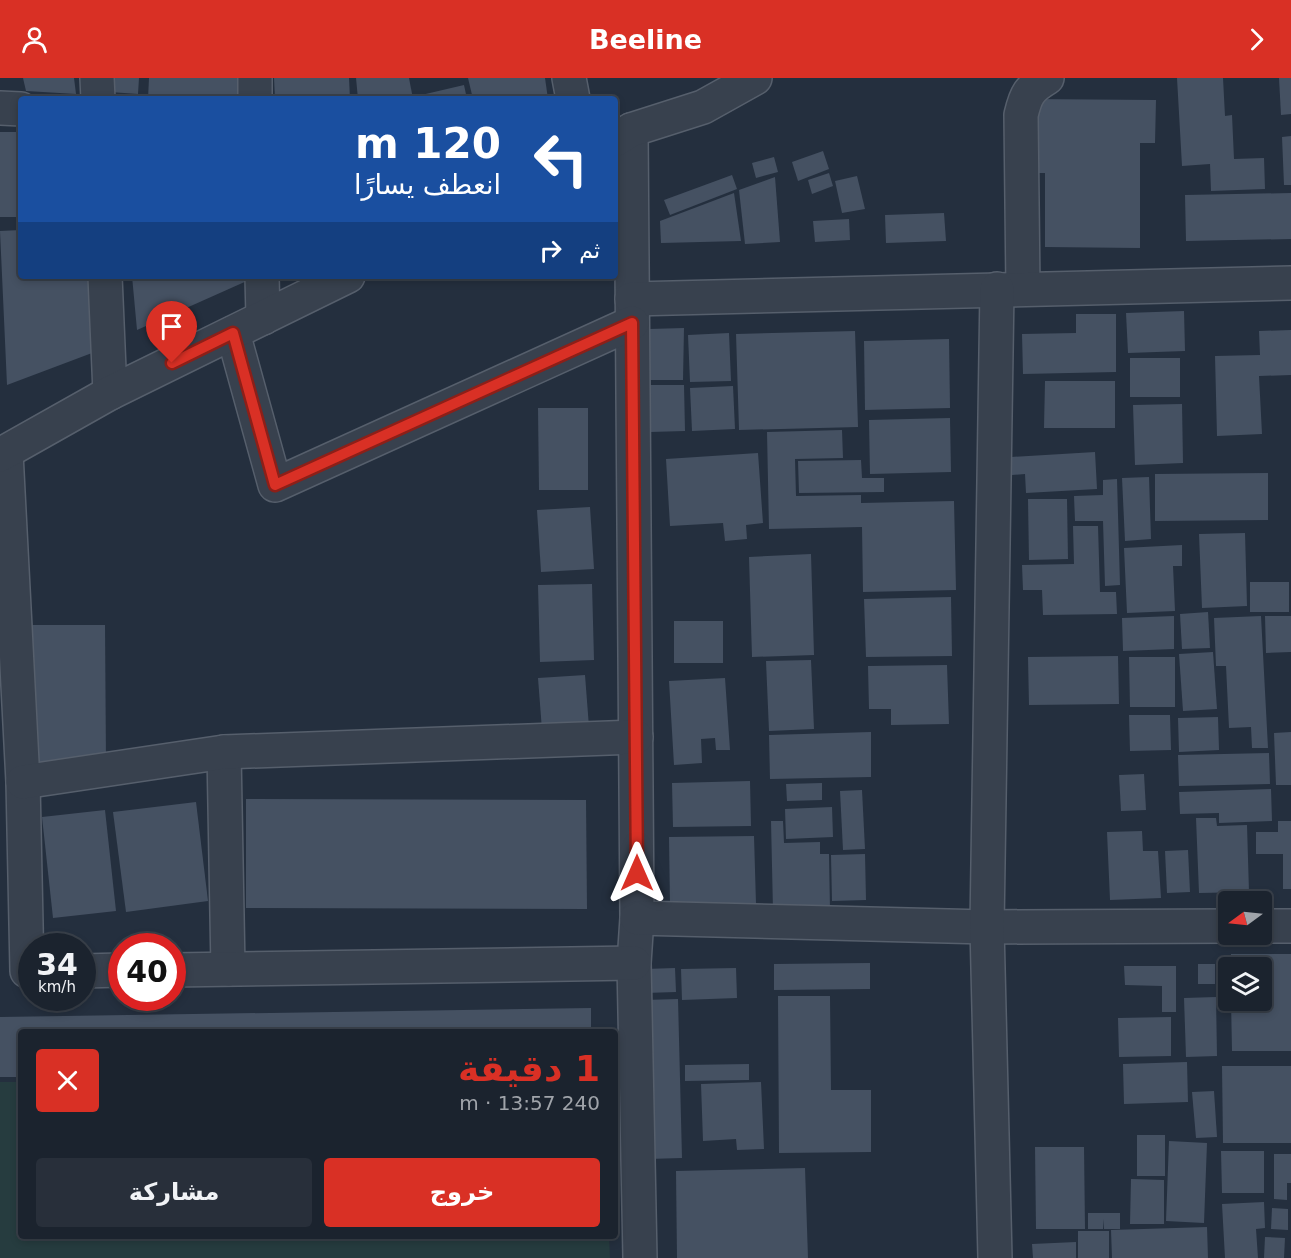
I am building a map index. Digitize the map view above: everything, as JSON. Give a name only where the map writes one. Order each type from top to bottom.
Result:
[{"type":"street","points":[[97,78],[98,96]]},
{"type":"street","points":[[255,78],[255,96]]},
{"type":"street","points":[[569,78],[572,96]]},
{"type":"street","points":[[640,1258],[634,963],[637,918],[632,311],[623,135],[703,107],[755,78]]},
{"type":"street","points":[[995,1258],[987,927],[1010,289],[1021,115],[1024,100],[1031,88],[1047,78]]},
{"type":"street","points":[[0,108],[18,109]]},
{"type":"street","points":[[105,279],[110,393]]},
{"type":"street","points":[[262,279],[263,318]]},
{"type":"street","points":[[20,933],[23,782],[3,454],[110,393],[342,279]]},
{"type":"street","points":[[233,333],[275,485],[632,311],[1010,289],[1291,283]]},
{"type":"street","points":[[23,782],[224,752],[636,737]]},
{"type":"street","points":[[224,752],[228,969]]},
{"type":"street","points":[[637,918],[987,927],[1218,926]]},
{"type":"street","points":[[1272,926],[1291,926]]},
{"type":"street","points":[[186,969],[634,963]]},
{"type":"green space","points":[[0,1082],[18,1082],[18,1239],[609,1239],[610,1258],[0,1258]]},
{"type":"building","points":[[23,78],[74,78],[76,94],[26,91]]},
{"type":"building","points":[[111,78],[139,78],[138,94],[110,92]]},
{"type":"building","points":[[149,78],[242,78],[241,96],[148,96]]},
{"type":"building","points":[[274,78],[349,78],[350,96],[275,96]]},
{"type":"building","points":[[356,78],[409,78],[412,96],[358,96]]},
{"type":"building","points":[[468,78],[545,78],[548,96],[472,96]]},
{"type":"building","points":[[1177,78],[1223,78],[1225,116],[1232,115],[1234,159],[1264,158],[1265,189],[1211,191],[1210,164],[1182,166]]},
{"type":"building","points":[[1279,78],[1291,78],[1291,114],[1281,115]]},
{"type":"building","points":[[464,85],[466,96],[417,96]]},
{"type":"building","points":[[1028,99],[1156,100],[1155,143],[1140,143],[1140,248],[1045,247],[1045,173],[1028,173]]},
{"type":"building","points":[[0,132],[18,132],[18,217],[0,217]]},
{"type":"building","points":[[1291,136],[1291,185],[1284,185],[1282,137]]},
{"type":"building","points":[[823,151],[829,169],[798,181],[792,162]]},
{"type":"building","points":[[774,157],[778,172],[756,178],[752,163]]},
{"type":"building","points":[[829,173],[833,186],[812,194],[808,180]]},
{"type":"building","points":[[732,175],[737,189],[670,215],[664,200]]},
{"type":"building","points":[[857,176],[865,209],[842,213],[835,181]]},
{"type":"building","points":[[775,177],[780,242],[745,244],[739,190]]},
{"type":"building","points":[[734,193],[741,241],[661,243],[660,221]]},
{"type":"building","points":[[1291,193],[1291,239],[1186,241],[1185,195]]},
{"type":"building","points":[[944,213],[946,241],[886,243],[885,215]]},
{"type":"building","points":[[849,219],[850,240],[815,242],[813,221]]},
{"type":"building","points":[[18,230],[18,279],[89,279],[92,353],[7,385],[0,231]]},
{"type":"building","points":[[132,279],[249,279],[249,280],[137,330]]},
{"type":"building","points":[[1184,311],[1185,351],[1128,353],[1126,313]]},
{"type":"building","points":[[1076,314],[1116,314],[1116,372],[1023,374],[1022,334],[1076,333]]},
{"type":"building","points":[[684,328],[683,380],[649,380],[649,329]]},
{"type":"building","points":[[1291,330],[1291,375],[1259,376],[1262,434],[1217,436],[1215,356],[1260,355],[1259,331]]},
{"type":"building","points":[[855,331],[858,427],[739,430],[736,334]]},
{"type":"building","points":[[729,333],[731,381],[690,382],[688,335]]},
{"type":"building","points":[[949,339],[950,408],[865,410],[864,341]]},
{"type":"building","points":[[1130,358],[1180,358],[1180,397],[1130,397]]},
{"type":"building","points":[[1045,381],[1115,381],[1115,428],[1044,428]]},
{"type":"building","points":[[649,385],[684,385],[685,431],[650,432]]},
{"type":"building","points":[[733,386],[735,429],[692,431],[690,388]]},
{"type":"building","points":[[1182,404],[1183,463],[1135,465],[1133,405]]},
{"type":"building","points":[[538,408],[588,408],[588,490],[539,490]]},
{"type":"building","points":[[950,418],[951,472],[870,474],[869,420]]},
{"type":"building","points":[[842,430],[843,458],[795,459],[796,496],[861,495],[861,503],[954,501],[956,590],[863,592],[862,527],[769,529],[767,432]]},
{"type":"building","points":[[1095,452],[1097,489],[1026,493],[1025,474],[1012,475],[1011,457]]},
{"type":"building","points":[[758,453],[763,523],[746,525],[747,539],[725,541],[723,523],[670,526],[666,459]]},
{"type":"building","points":[[861,460],[862,478],[884,478],[884,492],[799,493],[798,461]]},
{"type":"building","points":[[1268,473],[1268,520],[1155,521],[1155,474]]},
{"type":"building","points":[[1149,477],[1151,539],[1125,541],[1122,478]]},
{"type":"building","points":[[1117,479],[1120,585],[1105,586],[1103,521],[1075,521],[1074,496],[1103,495],[1103,480]]},
{"type":"building","points":[[1028,499],[1067,499],[1068,559],[1029,560]]},
{"type":"building","points":[[590,507],[594,569],[541,572],[537,510]]},
{"type":"building","points":[[1073,526],[1098,526],[1100,592],[1116,592],[1117,614],[1043,615],[1042,590],[1023,590],[1022,565],[1074,564]]},
{"type":"building","points":[[1245,533],[1247,606],[1202,608],[1199,534]]},
{"type":"building","points":[[1182,545],[1182,566],[1173,566],[1175,611],[1127,613],[1124,548]]},
{"type":"building","points":[[811,554],[814,655],[752,657],[749,557]]},
{"type":"building","points":[[1250,582],[1289,582],[1289,612],[1250,612]]},
{"type":"building","points":[[592,584],[594,660],[540,662],[538,585]]},
{"type":"building","points":[[951,597],[952,656],[866,657],[864,599]]},
{"type":"building","points":[[1208,612],[1210,648],[1182,649],[1180,614]]},
{"type":"building","points":[[1174,616],[1174,649],[1123,651],[1122,618]]},
{"type":"building","points":[[1261,616],[1268,748],[1252,748],[1251,727],[1229,728],[1226,666],[1216,666],[1214,618]]},
{"type":"building","points":[[1265,616],[1291,616],[1291,652],[1266,653]]},
{"type":"building","points":[[674,621],[723,621],[723,663],[674,663]]},
{"type":"building","points":[[32,625],[105,625],[106,763],[33,764]]},
{"type":"building","points":[[1213,652],[1217,709],[1183,711],[1179,654]]},
{"type":"building","points":[[1118,656],[1119,704],[1029,705],[1028,657]]},
{"type":"building","points":[[1129,657],[1175,657],[1175,707],[1130,707]]},
{"type":"building","points":[[811,660],[814,729],[769,731],[766,661]]},
{"type":"building","points":[[947,665],[949,724],[891,725],[891,709],[869,709],[868,666]]},
{"type":"building","points":[[585,675],[589,727],[542,730],[538,678]]},
{"type":"building","points":[[725,678],[730,750],[716,750],[715,738],[701,739],[702,763],[674,765],[669,681]]},
{"type":"building","points":[[1129,715],[1170,715],[1171,750],[1130,751]]},
{"type":"building","points":[[1218,717],[1219,750],[1179,752],[1178,718]]},
{"type":"building","points":[[871,732],[871,777],[770,779],[769,735]]},
{"type":"building","points":[[1291,732],[1291,785],[1276,785],[1274,733]]},
{"type":"building","points":[[1269,753],[1270,784],[1179,786],[1178,755]]},
{"type":"building","points":[[1144,774],[1146,810],[1121,811],[1119,775]]},
{"type":"building","points":[[750,781],[751,826],[673,827],[672,783]]},
{"type":"building","points":[[822,783],[822,800],[787,801],[786,784]]},
{"type":"building","points":[[1271,789],[1272,821],[1219,823],[1219,813],[1180,814],[1179,792]]},
{"type":"building","points":[[862,790],[865,849],[843,850],[840,791]]},
{"type":"building","points":[[246,799],[586,800],[587,909],[246,908]]},
{"type":"building","points":[[196,802],[208,901],[126,912],[113,812]]},
{"type":"building","points":[[832,807],[833,837],[786,839],[785,809]]},
{"type":"building","points":[[105,810],[116,911],[53,918],[42,817]]},
{"type":"building","points":[[1196,818],[1216,818],[1217,826],[1247,825],[1249,891],[1199,893]]},
{"type":"building","points":[[771,821],[783,821],[784,843],[820,842],[820,854],[829,854],[830,910],[773,911]]},
{"type":"building","points":[[1278,821],[1291,821],[1291,889],[1283,889],[1283,854],[1256,854],[1256,832],[1278,832]]},
{"type":"building","points":[[1142,831],[1143,851],[1158,851],[1161,898],[1110,900],[1107,832]]},
{"type":"building","points":[[754,836],[756,904],[670,905],[669,837]]},
{"type":"building","points":[[1188,850],[1190,892],[1167,893],[1165,851]]},
{"type":"building","points":[[865,854],[866,900],[832,901],[831,855]]},
{"type":"building","points":[[1231,954],[1291,954],[1291,1051],[1232,1051],[1231,1011],[1272,1011],[1272,957],[1231,957]]},
{"type":"building","points":[[870,963],[870,989],[774,990],[774,964]]},
{"type":"building","points":[[1198,964],[1215,964],[1215,984],[1198,984]]},
{"type":"building","points":[[1124,966],[1176,966],[1176,1012],[1162,1012],[1162,986],[1125,985]]},
{"type":"building","points":[[675,968],[676,992],[645,993],[645,969]]},
{"type":"building","points":[[736,968],[737,998],[682,1000],[681,969]]},
{"type":"building","points":[[778,996],[830,996],[831,1090],[871,1090],[871,1152],[779,1153]]},
{"type":"building","points":[[1216,997],[1217,1056],[1186,1057],[1184,998]]},
{"type":"building","points":[[678,999],[682,1158],[648,1159],[644,1000]]},
{"type":"building","points":[[591,1008],[591,1029],[18,1029],[18,1077],[0,1077],[0,1017]]},
{"type":"building","points":[[1171,1017],[1171,1056],[1119,1057],[1118,1018]]},
{"type":"building","points":[[1187,1062],[1188,1102],[1124,1104],[1123,1064]]},
{"type":"building","points":[[749,1064],[749,1080],[685,1081],[685,1065]]},
{"type":"building","points":[[1222,1066],[1291,1066],[1291,1143],[1223,1143]]},
{"type":"building","points":[[761,1082],[764,1149],[737,1150],[736,1139],[703,1141],[701,1084]]},
{"type":"building","points":[[1214,1091],[1217,1137],[1196,1138],[1192,1092]]},
{"type":"building","points":[[1137,1135],[1165,1135],[1165,1176],[1137,1176]]},
{"type":"building","points":[[1169,1141],[1207,1143],[1204,1223],[1166,1221]]},
{"type":"building","points":[[1035,1147],[1084,1147],[1085,1229],[1036,1229]]},
{"type":"building","points":[[1221,1151],[1264,1151],[1264,1193],[1222,1193]]},
{"type":"building","points":[[1274,1154],[1291,1154],[1291,1183],[1287,1183],[1287,1200],[1274,1199]]},
{"type":"building","points":[[805,1168],[808,1258],[677,1258],[676,1171]]},
{"type":"building","points":[[1131,1179],[1164,1180],[1164,1224],[1130,1224]]},
{"type":"building","points":[[1264,1202],[1265,1228],[1256,1229],[1258,1258],[1225,1258],[1222,1204]]},
{"type":"building","points":[[1272,1208],[1288,1209],[1288,1230],[1271,1229]]},
{"type":"building","points":[[1088,1213],[1120,1213],[1120,1229],[1104,1229],[1104,1219],[1103,1229],[1088,1229]]},
{"type":"building","points":[[1207,1227],[1208,1258],[1112,1258],[1111,1230]]},
{"type":"building","points":[[1078,1231],[1109,1231],[1109,1258],[1078,1258]]},
{"type":"building","points":[[1265,1237],[1285,1238],[1284,1258],[1264,1258]]},
{"type":"building","points":[[1076,1242],[1076,1258],[1033,1258],[1032,1244]]},
{"type":"route","points":[[172,363],[233,333],[275,485],[632,323],[637,873]]}]
